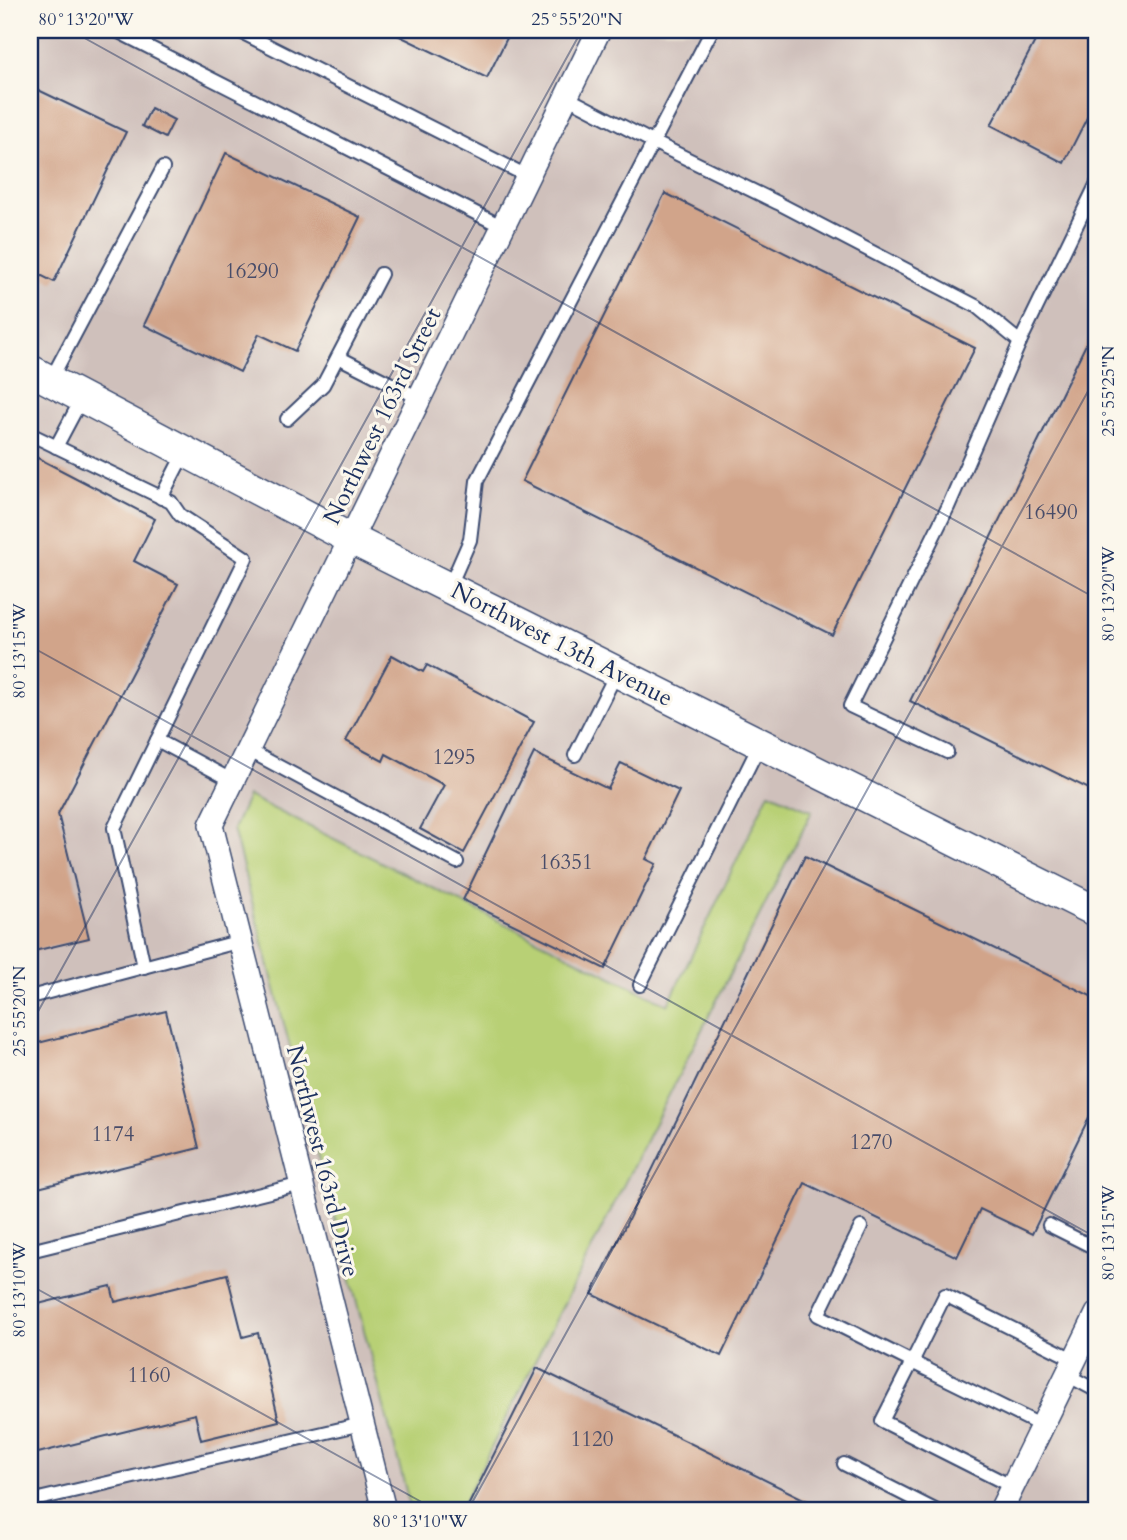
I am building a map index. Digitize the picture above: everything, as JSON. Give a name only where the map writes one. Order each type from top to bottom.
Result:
[{"type":"street","name":"Northwest 163rd Street","points":[[211,825],[599,30]]},
{"type":"street","name":"Northwest 13th Avenue","points":[[40,375],[351,539],[1097,912]]},
{"type":"street","name":"Northwest 163rd Drive","points":[[211,825],[384,1510]]},
{"type":"street","points":[[1001,1510],[1097,1314]]},
{"type":"lane","points":[[115,30],[503,227]]},
{"type":"lane","points":[[237,30],[527,176]]},
{"type":"lane","points":[[449,588],[470,540],[477,481],[712,30]]},
{"type":"lane","points":[[566,97],[975,306],[1020,342]]},
{"type":"lane","points":[[40,375],[163,168]]},
{"type":"lane","points":[[947,752],[850,706],[948,507],[1020,342],[1097,183]]},
{"type":"lane","points":[[288,419],[323,385],[381,274]]},
{"type":"lane","points":[[338,357],[419,398]]},
{"type":"lane","points":[[56,447],[82,397]]},
{"type":"lane","points":[[30,434],[171,502],[180,515],[246,558],[114,828],[144,967]]},
{"type":"lane","points":[[161,498],[185,451]]},
{"type":"lane","points":[[575,755],[617,672]]},
{"type":"lane","points":[[157,740],[233,781]]},
{"type":"lane","points":[[640,985],[760,743]]},
{"type":"lane","points":[[248,750],[457,862]]},
{"type":"lane","points":[[30,997],[241,941]]},
{"type":"lane","points":[[30,1251],[302,1184]]},
{"type":"lane","points":[[1049,1225],[1097,1248]]},
{"type":"lane","points":[[862,1227],[818,1315],[1042,1426]]},
{"type":"lane","points":[[1013,1486],[882,1421],[945,1295],[1071,1368],[1097,1391]]},
{"type":"lane","points":[[30,1502],[362,1424]]},
{"type":"lane","points":[[844,1464],[935,1510]]},
{"type":"shaded area","points":[[30,30],[1097,30],[1097,1510],[30,1510]]},
{"type":"green space","points":[[769,792],[812,811],[460,1510],[411,1510],[233,829],[248,796],[668,1005]]},
{"type":"building","points":[[387,30],[511,30],[487,78]]},
{"type":"building","points":[[1041,30],[1079,30],[1097,39],[1097,98],[1064,163],[991,125]]},
{"type":"building","points":[[30,86],[126,132],[54,282],[30,270]]},
{"type":"building","points":[[151,108],[174,120],[165,138],[142,126]]},
{"type":"building","points":[[226,153],[360,217],[295,351],[259,334],[240,372],[144,325]]},
{"type":"building","points":[[665,193],[975,348],[832,635],[522,481]]},
{"type":"building","points":[[1097,322],[1097,793],[910,701]]},
{"type":"building","points":[[30,454],[155,519],[134,561],[178,584],[58,814],[89,938],[30,952]]},
{"type":"building","points":[[392,655],[423,672],[427,665],[534,722],[464,853],[420,829],[444,785],[386,754],[383,761],[346,741]]},
{"type":"building","points":[[534,753],[608,789],[621,763],[679,791],[646,859],[656,864],[605,969],[463,900]]},
{"type":"building","points":[[805,856],[1097,999],[1097,1101],[1032,1234],[980,1209],[957,1257],[805,1183],[721,1356],[592,1294]]},
{"type":"building","points":[[166,1011],[199,1148],[30,1190],[30,1045]]},
{"type":"building","points":[[227,1274],[243,1337],[258,1333],[279,1421],[201,1440],[195,1414],[30,1455],[30,1306],[111,1286],[115,1302]]},
{"type":"building","points":[[537,1368],[826,1510],[466,1510]]}]
